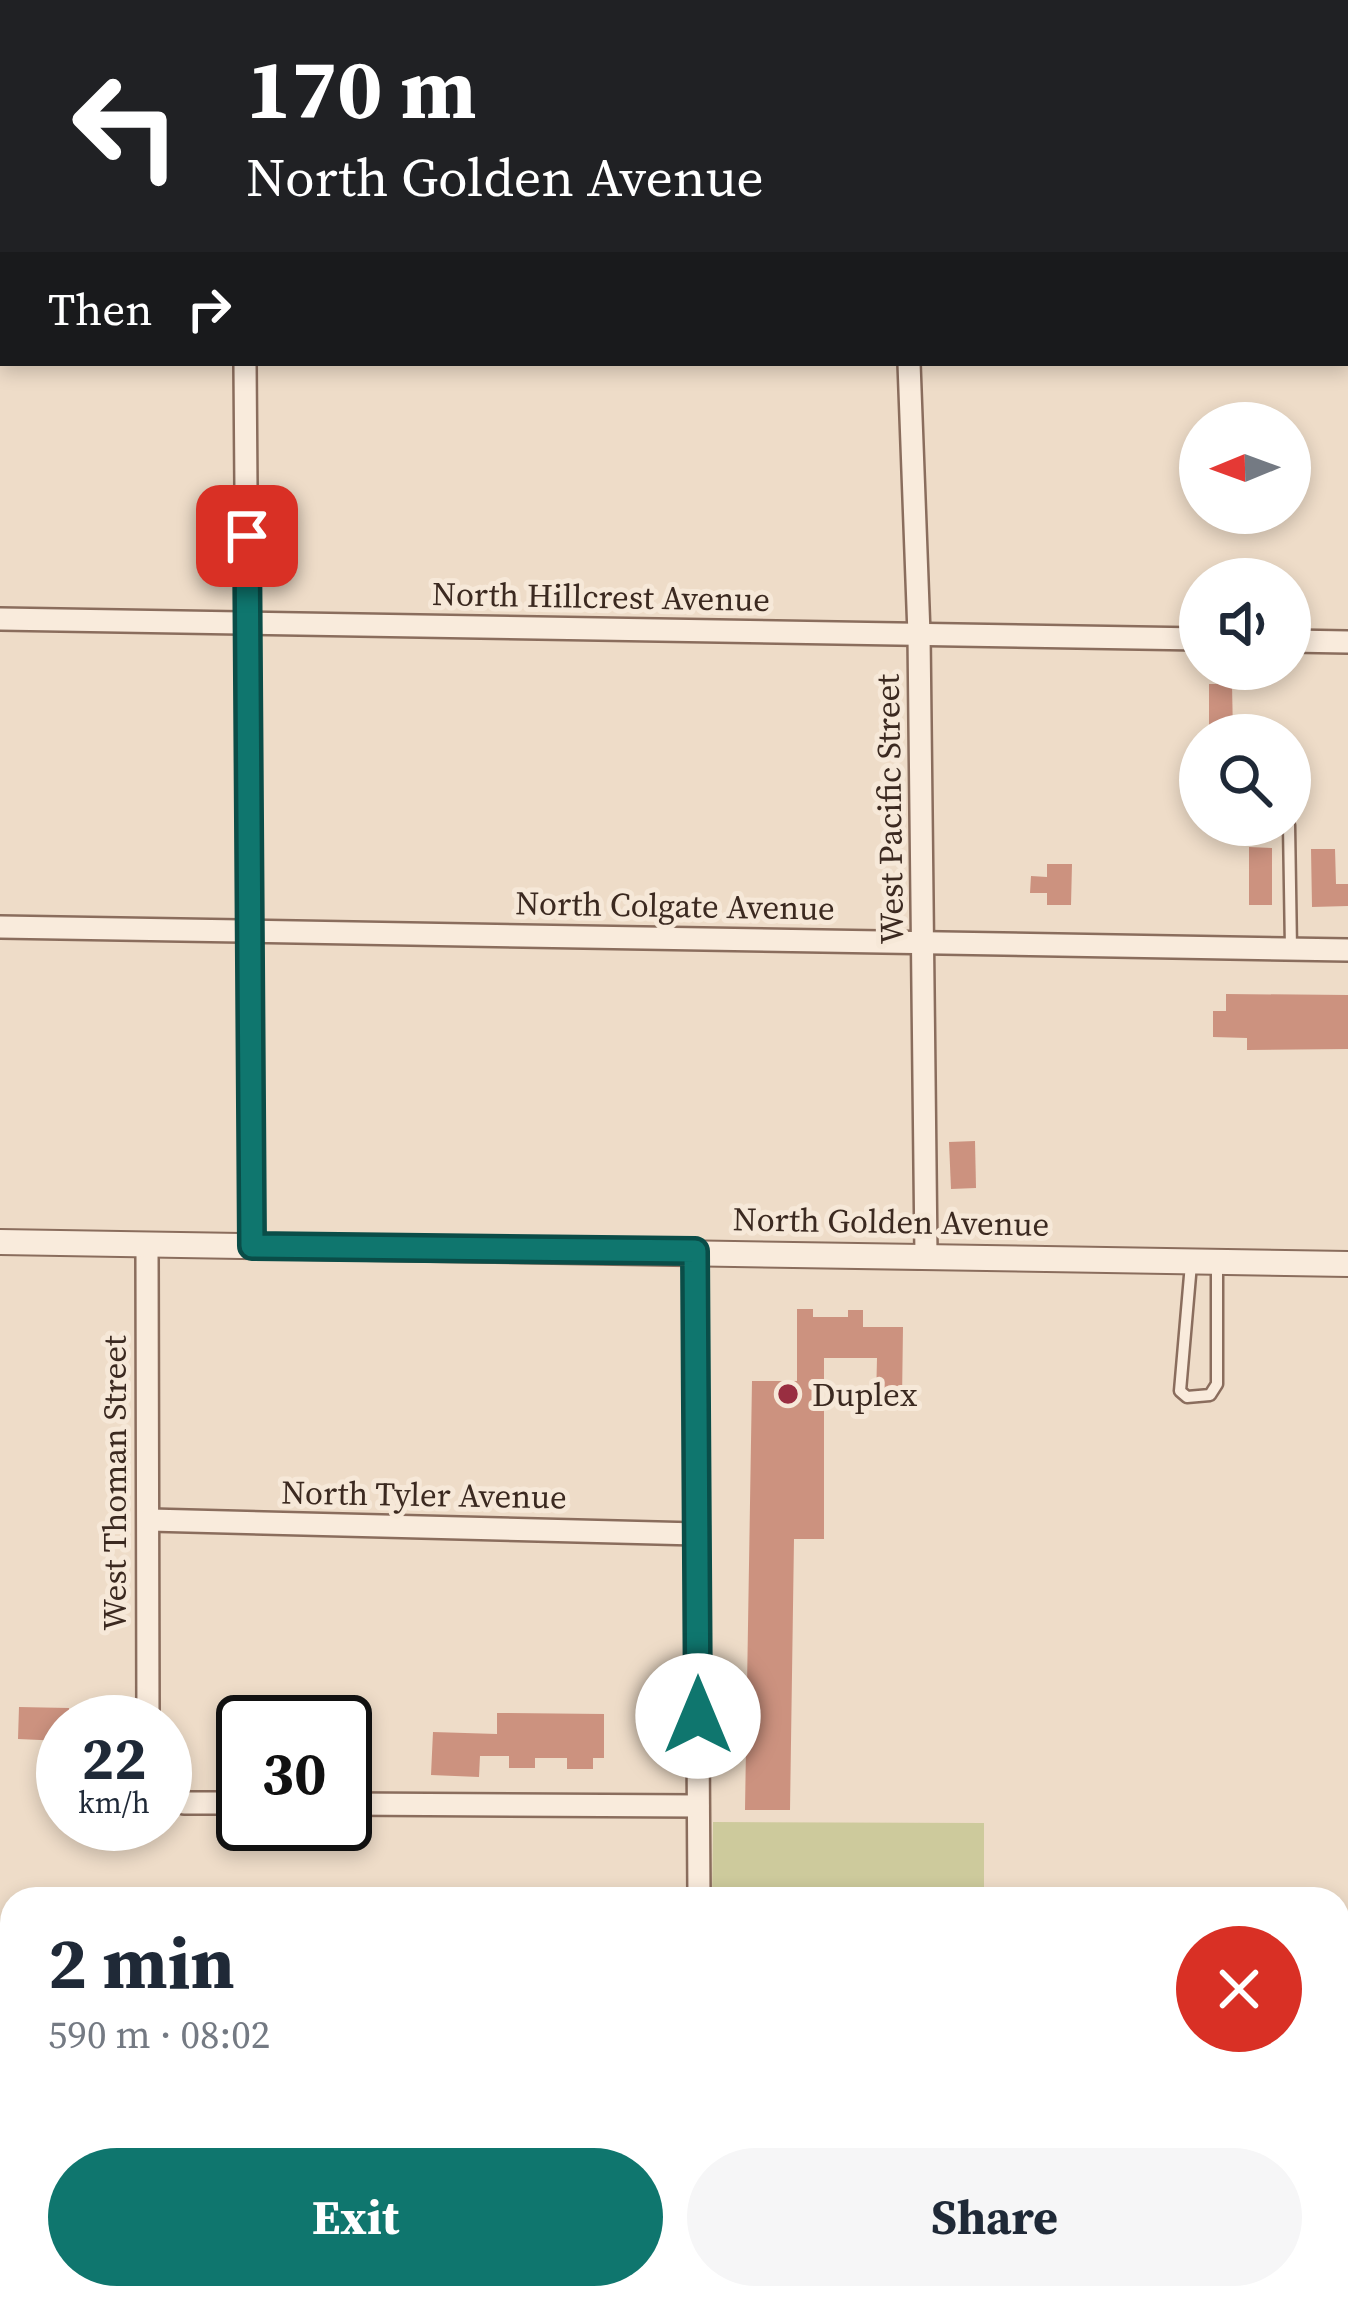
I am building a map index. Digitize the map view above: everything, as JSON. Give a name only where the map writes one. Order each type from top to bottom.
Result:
[{"type":"street","points":[[245,366],[252,1246]]},
{"type":"street","name":"West Pacific Street","points":[[909,366],[920,634],[926,1255]]},
{"type":"street","name":"North Hillcrest Avenue","points":[[0,619],[1179,639]]},
{"type":"street","points":[[1311,641],[1348,642]]},
{"type":"street","name":"North Colgate Avenue","points":[[0,927],[1348,950]]},
{"type":"street","name":"North Golden Avenue","points":[[0,1242],[1348,1264]]},
{"type":"street","name":"West Thoman Street","points":[[147,1245],[148,1695]]},
{"type":"street","points":[[695,1251],[699,1887]]},
{"type":"street","name":"North Tyler Avenue","points":[[150,1520],[697,1534]]},
{"type":"street","points":[[372,1804],[698,1806]]},
{"type":"lane","points":[[1289,846],[1291,949]]},
{"type":"lane","points":[[1204,1261],[1217,1384],[1210,1395],[1199,1398],[1180,1391],[1204,1261]]},
{"type":"shaded area","points":[[713,1822],[984,1823],[984,1887],[712,1887]]},
{"type":"building","points":[[1209,690],[1232,690],[1233,714],[1209,714]]},
{"type":"building","points":[[1249,847],[1272,848],[1272,905],[1249,905]]},
{"type":"building","points":[[1311,849],[1335,849],[1336,884],[1348,884],[1348,906],[1312,907]]},
{"type":"building","points":[[1047,864],[1072,864],[1071,905],[1047,905],[1047,893],[1030,893],[1031,876],[1047,877]]},
{"type":"building","points":[[1226,994],[1348,995],[1348,1049],[1247,1050],[1247,1038],[1213,1037],[1213,1011],[1226,1011]]},
{"type":"building","points":[[975,1141],[976,1188],[951,1189],[949,1142]]},
{"type":"building","points":[[797,1309],[813,1309],[813,1317],[848,1317],[848,1310],[863,1310],[863,1327],[903,1327],[902,1400],[876,1400],[877,1358],[824,1358],[824,1539],[794,1539],[790,1810],[745,1810],[752,1381],[797,1381]]},
{"type":"building","points":[[19,1707],[36,1707],[36,1740],[18,1739]]},
{"type":"building","points":[[497,1713],[604,1714],[604,1758],[593,1758],[593,1769],[567,1769],[567,1758],[535,1758],[535,1768],[509,1768],[509,1756],[480,1756],[479,1777],[431,1775],[433,1732],[497,1734]]},
{"type":"place","name":"Duplex","points":[[788,1394]]},
{"type":"route","points":[[247,536],[252,1246],[695,1251],[698,1716]]}]
